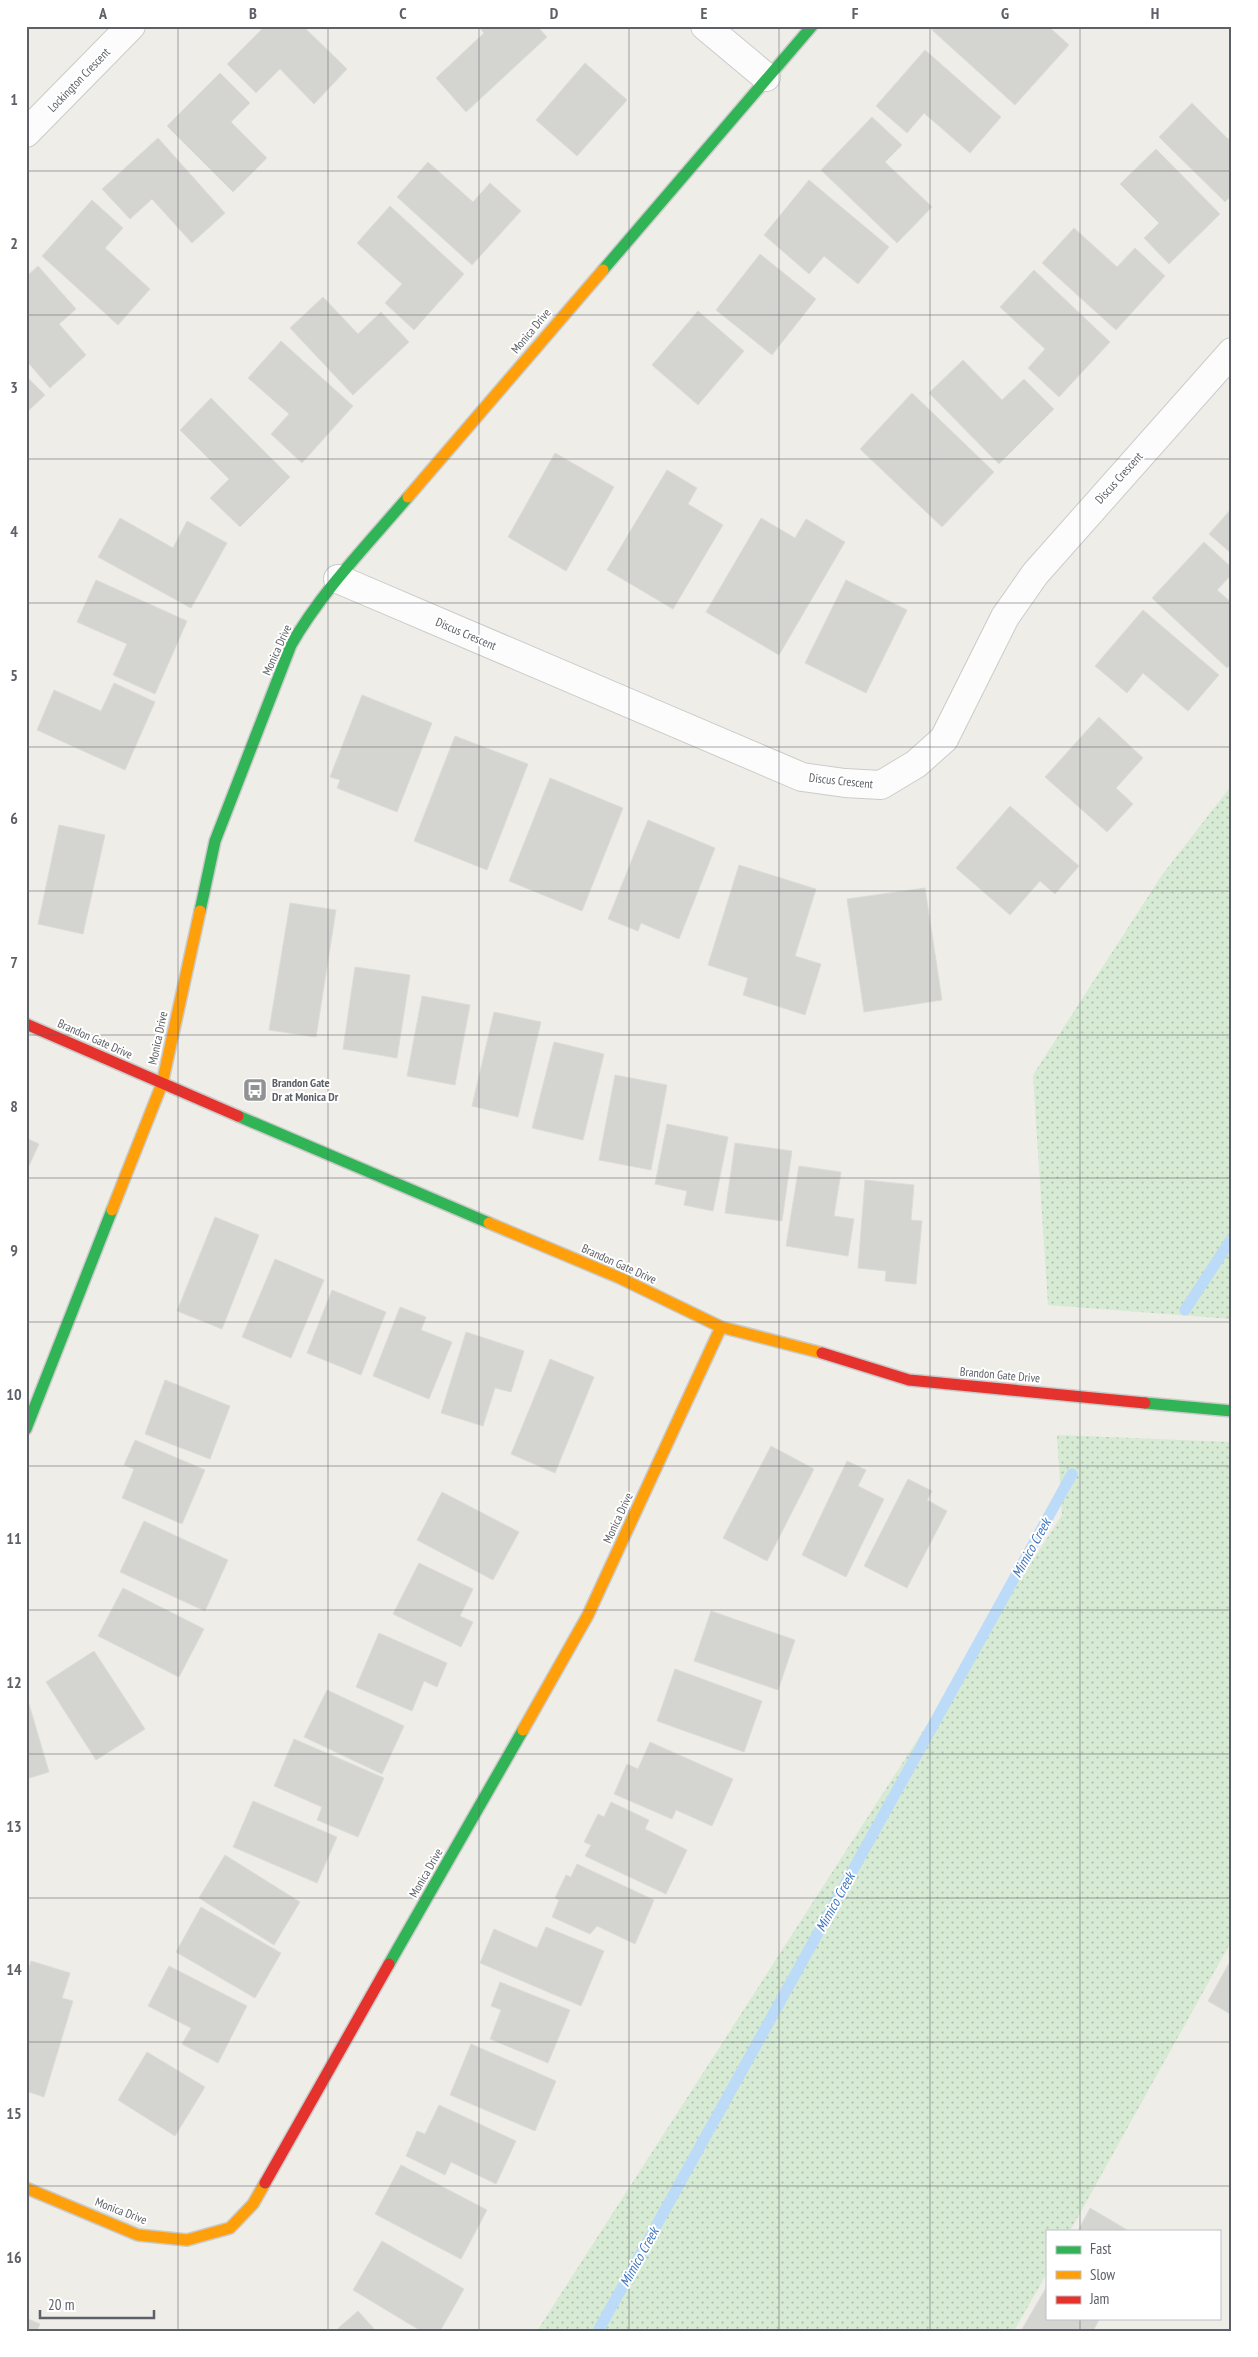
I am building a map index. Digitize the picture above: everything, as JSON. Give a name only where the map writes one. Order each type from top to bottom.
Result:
[{"type":"street","name":"Lockington Crescent","points":[[26,133],[131,26]]},
{"type":"street","points":[[705,26],[766,77]]},
{"type":"street","name":"Monica Drive","points":[[26,1429],[162,1084],[215,841],[291,645],[303,624],[338,579],[766,77],[812,26]]},
{"type":"street","name":"Discus Crescent","points":[[338,579],[802,777],[845,783],[881,785],[916,764],[944,739],[1005,617],[1035,574],[1232,352]]},
{"type":"street","name":"Brandon Gate Drive","points":[[26,1024],[162,1084],[620,1278],[721,1327],[845,1359],[909,1380],[1232,1411]]},
{"type":"street","name":"Monica Drive","points":[[26,2188],[138,2235],[187,2240],[230,2228],[253,2204],[588,1615],[721,1327]]},
{"type":"green space","points":[[1232,785],[1232,1319],[1048,1305],[1033,1075],[1162,875]]},
{"type":"green space","points":[[1057,1435],[1232,1442],[1232,1940],[1071,2230],[1046,2230],[1046,2275],[1014,2331],[537,2331],[1062,1515]]},
{"type":"building","points":[[265,26],[303,26],[347,69],[314,104],[280,69],[256,93],[227,64]]},
{"type":"building","points":[[478,26],[537,26],[547,37],[466,112],[436,78],[484,33]]},
{"type":"building","points":[[935,26],[1048,26],[1069,45],[1015,105],[932,30]]},
{"type":"building","points":[[925,50],[1001,117],[970,153],[924,113],[907,133],[876,106]]},
{"type":"building","points":[[585,63],[627,100],[577,156],[536,120]]},
{"type":"building","points":[[220,73],[250,103],[231,122],[267,158],[233,192],[167,126]]},
{"type":"building","points":[[1192,103],[1228,139],[1232,135],[1232,195],[1225,202],[1159,137]]},
{"type":"building","points":[[872,117],[902,145],[885,162],[932,207],[897,243],[821,170]]},
{"type":"building","points":[[158,138],[225,213],[192,243],[152,199],[130,219],[102,189]]},
{"type":"building","points":[[1156,149],[1220,214],[1169,264],[1144,238],[1159,223],[1120,184]]},
{"type":"building","points":[[428,162],[473,202],[490,183],[521,211],[472,265],[397,197]]},
{"type":"building","points":[[809,180],[889,247],[858,284],[824,256],[809,274],[764,235]]},
{"type":"building","points":[[92,200],[123,228],[105,248],[150,289],[118,325],[42,256]]},
{"type":"building","points":[[390,206],[464,274],[414,330],[385,303],[402,284],[357,243]]},
{"type":"building","points":[[1074,228],[1117,267],[1135,248],[1165,276],[1116,330],[1042,263]]},
{"type":"building","points":[[760,254],[816,299],[772,355],[716,310]]},
{"type":"building","points":[[38,266],[76,309],[59,324],[86,355],[50,388],[26,360],[26,277]]},
{"type":"building","points":[[1034,270],[1110,342],[1059,397],[1028,368],[1045,349],[1000,307]]},
{"type":"building","points":[[323,297],[358,334],[381,312],[409,342],[353,395],[290,328]]},
{"type":"building","points":[[698,311],[744,351],[698,405],[652,365]]},
{"type":"building","points":[[281,341],[353,406],[302,463],[271,434],[289,414],[248,378]]},
{"type":"building","points":[[963,360],[1002,400],[1024,379],[1054,409],[999,464],[929,393]]},
{"type":"building","points":[[26,376],[45,395],[26,413]]},
{"type":"building","points":[[912,393],[994,472],[942,527],[860,449]]},
{"type":"building","points":[[211,398],[290,477],[240,527],[210,498],[229,479],[180,430]]},
{"type":"building","points":[[555,453],[614,487],[566,571],[508,537]]},
{"type":"building","points":[[667,470],[697,488],[688,504],[723,525],[673,609],[607,570]]},
{"type":"building","points":[[1232,508],[1232,554],[1209,534]]},
{"type":"building","points":[[120,518],[173,548],[187,521],[227,543],[191,608],[98,557]]},
{"type":"building","points":[[761,518],[795,538],[806,519],[845,542],[779,655],[706,612]]},
{"type":"building","points":[[1204,542],[1232,568],[1232,574],[1217,590],[1232,603],[1232,663],[1227,668],[1152,598]]},
{"type":"building","points":[[96,580],[187,621],[155,694],[113,675],[127,644],[77,622]]},
{"type":"building","points":[[846,580],[907,610],[866,693],[805,663]]},
{"type":"building","points":[[1143,610],[1219,675],[1188,711],[1143,673],[1127,693],[1095,666]]},
{"type":"building","points":[[114,683],[155,702],[125,770],[37,730],[54,690],[101,711]]},
{"type":"building","points":[[362,695],[432,723],[397,812],[337,788],[340,780],[330,777]]},
{"type":"building","points":[[1099,717],[1143,758],[1116,788],[1133,804],[1107,832],[1045,777]]},
{"type":"building","points":[[455,736],[528,764],[487,870],[414,841]]},
{"type":"building","points":[[550,778],[623,808],[582,911],[509,881]]},
{"type":"building","points":[[1010,806],[1079,866],[1055,894],[1040,881],[1010,915],[956,868]]},
{"type":"building","points":[[648,820],[715,848],[679,939],[641,923],[638,931],[608,919]]},
{"type":"building","points":[[59,825],[105,835],[83,934],[38,924]]},
{"type":"building","points":[[739,865],[816,889],[795,956],[821,964],[805,1015],[743,995],[748,978],[708,965]]},
{"type":"building","points":[[925,888],[942,1000],[864,1012],[847,899]]},
{"type":"building","points":[[290,903],[336,910],[316,1037],[269,1030]]},
{"type":"building","points":[[355,967],[410,975],[397,1058],[343,1049]]},
{"type":"building","points":[[422,996],[470,1005],[455,1085],[407,1076]]},
{"type":"building","points":[[494,1012],[541,1022],[518,1117],[472,1106]]},
{"type":"building","points":[[554,1042],[604,1054],[583,1140],[532,1128]]},
{"type":"building","points":[[615,1075],[667,1085],[651,1170],[599,1160]]},
{"type":"building","points":[[667,1124],[728,1137],[713,1211],[684,1205],[687,1191],[655,1184]]},
{"type":"building","points":[[26,1138],[39,1144],[26,1172]]},
{"type":"building","points":[[735,1143],[792,1151],[782,1221],[725,1213]]},
{"type":"building","points":[[799,1166],[841,1172],[834,1216],[854,1219],[848,1256],[786,1246]]},
{"type":"building","points":[[865,1180],[914,1185],[911,1220],[922,1221],[916,1284],[885,1281],[886,1271],[858,1268]]},
{"type":"building","points":[[215,1217],[259,1235],[222,1329],[177,1311]]},
{"type":"building","points":[[275,1259],[324,1280],[291,1358],[242,1337]]},
{"type":"building","points":[[332,1290],[386,1312],[361,1375],[307,1353]]},
{"type":"building","points":[[400,1307],[426,1317],[421,1330],[452,1342],[429,1399],[373,1376]]},
{"type":"building","points":[[466,1332],[524,1351],[511,1392],[495,1388],[483,1426],[441,1413]]},
{"type":"building","points":[[550,1359],[594,1377],[555,1473],[511,1454]]},
{"type":"building","points":[[165,1380],[230,1406],[210,1459],[145,1434]]},
{"type":"building","points":[[135,1440],[205,1470],[182,1524],[122,1498],[134,1469],[124,1465]]},
{"type":"building","points":[[771,1446],[814,1469],[767,1561],[723,1538]]},
{"type":"building","points":[[847,1461],[866,1470],[858,1486],[884,1499],[846,1577],[802,1555]]},
{"type":"building","points":[[908,1479],[932,1491],[927,1500],[947,1511],[907,1588],[864,1566]]},
{"type":"building","points":[[442,1492],[519,1532],[493,1580],[417,1540]]},
{"type":"building","points":[[144,1521],[228,1560],[205,1611],[120,1572]]},
{"type":"building","points":[[419,1563],[473,1589],[460,1616],[473,1622],[461,1647],[393,1614]]},
{"type":"building","points":[[123,1588],[204,1629],[179,1677],[98,1636]]},
{"type":"building","points":[[711,1611],[795,1640],[778,1690],[694,1661]]},
{"type":"building","points":[[379,1633],[447,1663],[437,1687],[424,1681],[412,1711],[356,1687]]},
{"type":"building","points":[[94,1651],[145,1729],[96,1760],[46,1682]]},
{"type":"building","points":[[675,1669],[762,1701],[744,1752],[657,1721]]},
{"type":"building","points":[[327,1690],[404,1726],[382,1774],[304,1737]]},
{"type":"building","points":[[26,1694],[49,1772],[26,1779]]},
{"type":"building","points":[[294,1739],[384,1778],[358,1837],[317,1820],[322,1807],[274,1786]]},
{"type":"building","points":[[650,1742],[733,1779],[712,1826],[676,1810],[672,1819],[614,1794],[627,1764],[638,1769]]},
{"type":"building","points":[[253,1801],[337,1837],[317,1883],[233,1847]]},
{"type":"building","points":[[611,1802],[649,1820],[645,1829],[687,1850],[666,1894],[585,1856],[591,1845],[584,1842],[598,1814],[604,1817]]},
{"type":"building","points":[[225,1855],[300,1902],[274,1945],[199,1898]]},
{"type":"building","points":[[577,1864],[654,1900],[635,1944],[597,1926],[590,1934],[552,1917],[559,1900],[555,1898],[566,1875],[571,1877]]},
{"type":"building","points":[[201,1907],[281,1953],[255,1998],[176,1952]]},
{"type":"building","points":[[546,1927],[604,1951],[581,2006],[480,1963],[494,1929],[537,1948]]},
{"type":"building","points":[[1232,1958],[1232,2015],[1208,2001]]},
{"type":"building","points":[[31,1961],[70,1973],[62,1998],[73,2001],[44,2097],[26,2091],[26,1977]]},
{"type":"building","points":[[169,1966],[247,2006],[218,2063],[182,2044],[191,2028],[148,2006]]},
{"type":"building","points":[[500,1982],[570,2010],[548,2063],[490,2039],[501,2010],[491,2006]]},
{"type":"building","points":[[471,2044],[556,2081],[535,2131],[450,2095]]},
{"type":"building","points":[[147,2052],[205,2087],[175,2136],[118,2100]]},
{"type":"building","points":[[439,2105],[516,2141],[496,2184],[451,2162],[445,2175],[406,2156],[417,2131],[425,2134]]},
{"type":"building","points":[[401,2165],[487,2210],[461,2259],[375,2214]]},
{"type":"building","points":[[1090,2208],[1127,2230],[1079,2230]]},
{"type":"building","points":[[382,2241],[464,2289],[440,2331],[421,2331],[353,2290]]},
{"type":"building","points":[[1046,2288],[1046,2320],[1099,2320],[1093,2331],[1021,2331]]},
{"type":"building","points":[[358,2311],[376,2331],[335,2331]]},
{"type":"building","points":[[26,2318],[40,2324],[37,2331],[26,2331]]},
{"type":"waterway","name":"Mimico Creek","points":[[1185,1310],[1232,1238]]},
{"type":"waterway","name":"Mimico Creek","points":[[598,2331],[1072,1474]]},
{"type":"traffic: fast","points":[[603,270],[812,26]]},
{"type":"traffic: fast","points":[[200,911],[215,841],[291,645],[331,587],[408,497]]},
{"type":"traffic: fast","points":[[238,1116],[489,1223]]},
{"type":"traffic: fast","points":[[26,1429],[112,1210]]},
{"type":"traffic: fast","points":[[1145,1403],[1232,1411]]},
{"type":"traffic: fast","points":[[389,1964],[523,1730]]},
{"type":"traffic: slow","points":[[408,497],[603,270]]},
{"type":"traffic: slow","points":[[112,1210],[162,1084],[200,911]]},
{"type":"traffic: slow","points":[[489,1223],[620,1278],[721,1327],[822,1353]]},
{"type":"traffic: slow","points":[[523,1730],[588,1615],[721,1327]]},
{"type":"traffic: slow","points":[[26,2188],[138,2235],[187,2240],[230,2228],[253,2204],[265,2183]]},
{"type":"traffic: jam","points":[[26,1024],[238,1116]]},
{"type":"traffic: jam","points":[[822,1353],[909,1380],[1145,1403]]},
{"type":"traffic: jam","points":[[265,2183],[389,1964]]},
{"type":"place","name":"Brandon Gate Dr at Monica Dr","points":[[255,1090]]}]
